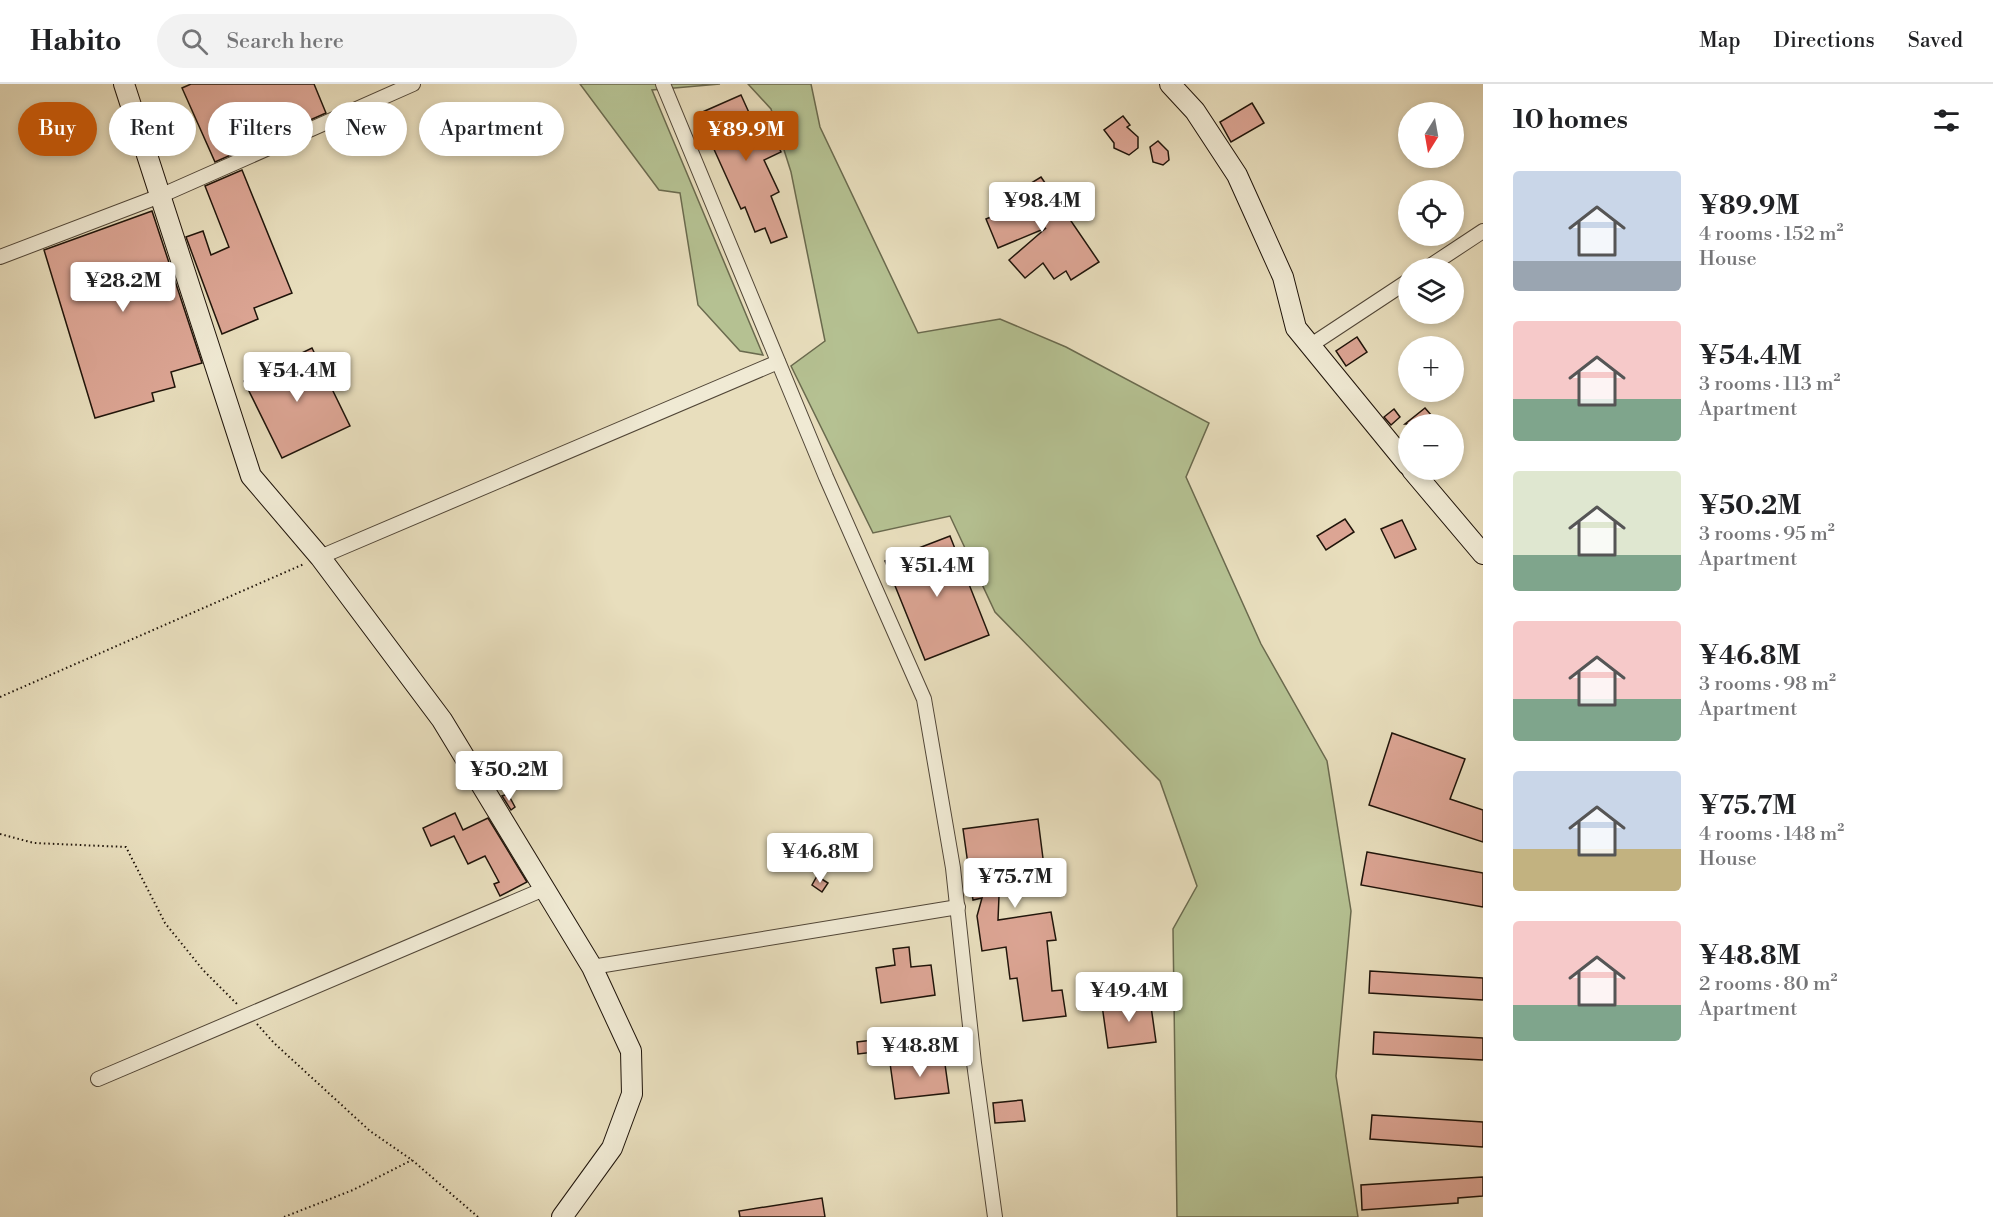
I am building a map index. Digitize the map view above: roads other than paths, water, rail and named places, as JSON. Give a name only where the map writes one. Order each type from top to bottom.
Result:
[{"type":"street","points":[[124,84],[252,476],[320,557],[442,720],[592,967],[631,1051],[632,1094],[612,1148],[562,1217]]},
{"type":"street","points":[[0,257],[160,196],[413,84]]},
{"type":"street","points":[[663,84],[778,362],[924,699],[958,907],[974,1063],[995,1217]]},
{"type":"street","points":[[1170,84],[1195,111],[1237,175],[1283,277],[1296,328],[1398,453]]},
{"type":"street","points":[[1442,258],[1483,231]]},
{"type":"street","points":[[1311,345],[1398,288]]},
{"type":"street","points":[[320,557],[778,362]]},
{"type":"street","points":[[1420,480],[1483,554]]},
{"type":"street","points":[[98,1080],[544,889]]},
{"type":"street","points":[[592,967],[958,907]]}]
